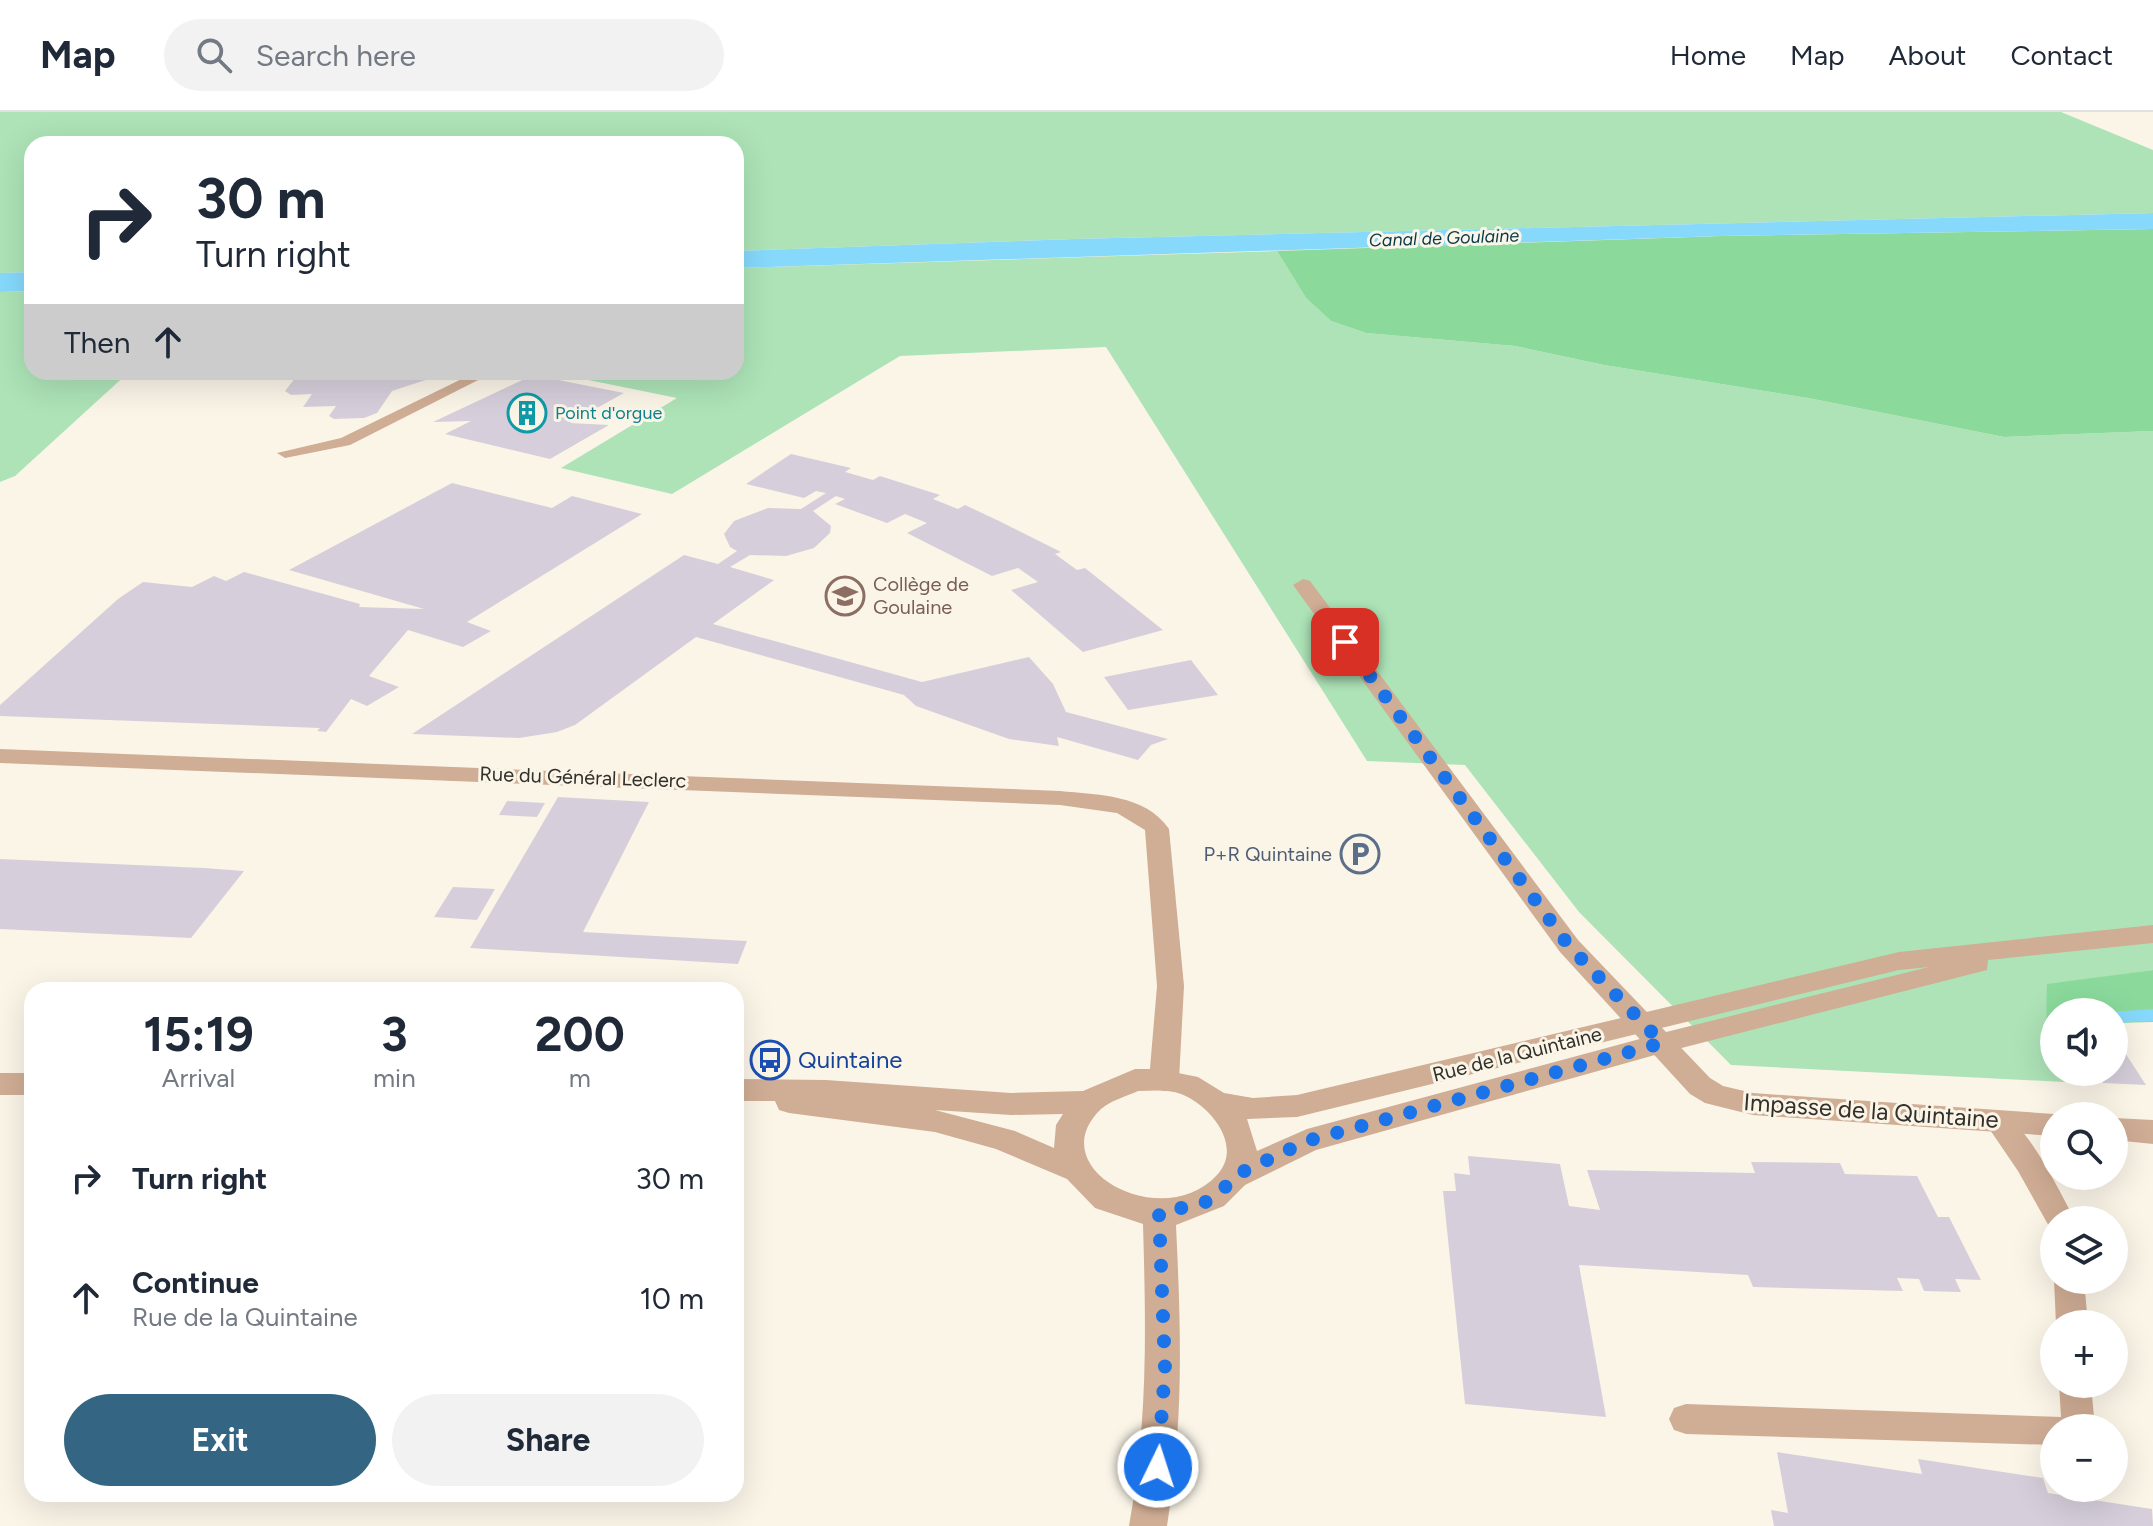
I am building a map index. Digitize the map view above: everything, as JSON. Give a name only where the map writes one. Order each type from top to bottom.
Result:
[{"type":"street","name":"Impasse de la Quintaine","points":[[1303,585],[1569,946],[1700,1086],[1733,1100],[2040,1124]]},
{"type":"street","name":"Rue du Général Leclerc","points":[[0,756],[1060,798],[1133,810],[1149,818],[1157,829],[1171,960],[1167,1027],[1169,1056],[1164,1080]]},
{"type":"street","name":"Rue de la Quintaine","points":[[1234,1176],[1307,1141],[1653,1033],[1899,961],[2153,934]]},
{"type":"street","name":"Rue de la Quintaine","points":[[1219,1103],[1253,1109],[1297,1106],[1653,1033]]},
{"type":"street","points":[[744,1091],[826,1091],[1027,1105],[1086,1102],[1122,1084],[1164,1080],[1192,1087],[1219,1103],[1231,1115],[1242,1145],[1234,1176],[1222,1191],[1204,1203],[1159,1213],[1132,1210],[1107,1201],[1087,1187],[1073,1169],[1067,1151],[1068,1133],[1075,1116],[1086,1102]]},
{"type":"street","points":[[0,1084],[24,1084]]},
{"type":"street","points":[[744,1093],[813,1107],[935,1121],[1004,1139],[1073,1169]]},
{"type":"street","points":[[2128,1130],[2153,1132]]},
{"type":"street","points":[[1148,1526],[1158,1467],[1165,1368],[1159,1213]]},
{"type":"lane","points":[[285,453],[345,442],[471,380]]},
{"type":"lane","points":[[1998,1121],[2028,1163],[2052,1206]]},
{"type":"lane","points":[[1686,1419],[2040,1430]]},
{"type":"green space","points":[[0,112],[2061,112],[2153,150],[2153,213],[1074,239],[744,251],[744,136],[24,136],[24,272],[0,273]]},
{"type":"green space","points":[[2153,229],[2153,431],[2004,437],[1808,398],[1604,365],[1515,346],[1366,333],[1331,321],[1306,298],[1277,251],[1721,236]]},
{"type":"green space","points":[[1277,251],[1306,298],[1331,321],[1366,333],[1515,346],[1604,365],[1808,398],[2004,437],[2153,431],[2153,970],[2048,985],[2047,998],[2040,998],[2040,1081],[1731,1065],[1579,912],[1465,765],[1367,761],[1106,347],[900,356],[672,494],[561,468],[677,398],[588,380],[744,380],[744,268]]},
{"type":"green space","points":[[24,291],[24,380],[120,380],[15,476],[0,482],[0,292]]},
{"type":"green space","points":[[2153,970],[2153,1022],[2128,1023],[2128,998],[2047,998],[2047,984]]},
{"type":"water","name":"Canal de Goulaine","points":[[2153,213],[2153,229],[1721,236],[744,268],[744,251],[1074,239]]},
{"type":"water","points":[[24,272],[24,291],[0,292],[0,273]]},
{"type":"building","points":[[294,380],[426,380],[392,391],[377,413],[364,418],[334,419],[329,416],[336,406],[303,407],[312,394],[291,395],[285,391]]},
{"type":"building","name":"Point d'orgue","points":[[522,380],[558,380],[624,393],[570,423],[609,425],[550,459],[445,434],[471,421],[433,422]]},
{"type":"building","points":[[791,454],[851,468],[845,472],[873,480],[880,476],[940,495],[933,499],[958,509],[965,505],[997,520],[1061,552],[1055,554],[1077,570],[1085,568],[1163,630],[1083,652],[1011,590],[1038,582],[1018,568],[992,576],[907,533],[927,523],[905,514],[887,523],[835,504],[845,499],[836,496],[813,511],[831,526],[830,533],[814,548],[786,556],[750,555],[730,567],[774,580],[713,624],[922,682],[1029,657],[1053,684],[1066,712],[1168,739],[1151,745],[1138,760],[1057,737],[1059,746],[1009,739],[916,706],[904,695],[696,637],[575,725],[557,732],[519,738],[412,734],[684,555],[718,564],[737,551],[730,547],[724,534],[734,521],[768,508],[801,509],[826,493],[816,491],[804,498],[746,484]]},
{"type":"building","points":[[452,483],[552,508],[572,496],[642,514],[467,622],[491,631],[463,647],[408,630],[369,676],[399,687],[367,706],[351,699],[326,732],[317,731],[320,728],[0,716],[0,705],[118,599],[143,582],[192,587],[214,576],[226,581],[244,572],[360,604],[359,607],[424,609],[289,570]]},
{"type":"building","points":[[1191,660],[1218,695],[1128,710],[1104,677]]},
{"type":"building","points":[[558,797],[649,802],[583,932],[747,941],[738,964],[470,948]]},
{"type":"building","points":[[507,801],[545,803],[537,817],[499,815]]},
{"type":"building","points":[[0,859],[244,871],[191,938],[0,929]]},
{"type":"building","points":[[453,887],[495,889],[477,920],[434,917]]},
{"type":"building","points":[[2128,1057],[2146,1085],[2128,1084]]},
{"type":"building","points":[[1468,1156],[1560,1164],[1569,1206],[1600,1210],[1587,1170],[1755,1173],[1751,1162],[1840,1163],[1845,1174],[1917,1176],[1938,1217],[1949,1217],[1981,1280],[1955,1279],[1961,1292],[1924,1291],[1919,1279],[1897,1278],[1903,1291],[1753,1287],[1748,1275],[1579,1265],[1606,1417],[1465,1404],[1443,1191],[1456,1191],[1454,1173],[1470,1175]]},
{"type":"building","points":[[1777,1452],[1922,1474],[1918,1459],[2040,1478],[2040,1502],[2106,1502],[2152,1509],[2153,1526],[1774,1526],[1771,1510],[1788,1513]]},
{"type":"waterway","points":[[2128,1016],[2153,1015]]},
{"type":"place","name":"Point d'orgue","points":[[527,413]]},
{"type":"place","name":"Collège de Goulaine","points":[[845,596]]},
{"type":"place","name":"P+R Quintaine","points":[[1360,854]]},
{"type":"place","name":"Quintaine","points":[[770,1060]]},
{"type":"route","points":[[1158,1467],[1165,1368],[1159,1213],[1204,1203],[1222,1191],[1234,1176],[1307,1141],[1662,1043],[1569,946],[1345,642]]}]
